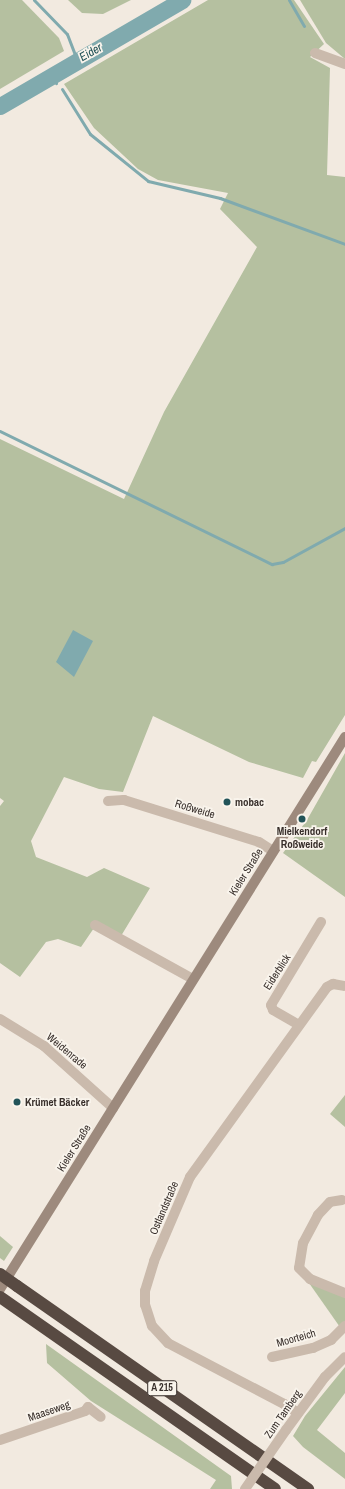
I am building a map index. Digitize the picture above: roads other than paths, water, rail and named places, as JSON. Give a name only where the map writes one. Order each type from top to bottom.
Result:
[{"type":"highway","name":"A 215","points":[[0,1274],[308,1489]]},
{"type":"highway","name":"A 215","points":[[4,1299],[275,1489]]},
{"type":"street","points":[[315,53],[345,64]]},
{"type":"street","name":"Kieler Straße","points":[[0,1289],[345,737]]},
{"type":"street","name":"Roßweide","points":[[108,801],[124,800],[259,842],[273,851]]},
{"type":"street","name":"Eiderblick","points":[[300,1025],[273,1010],[271,1005],[321,922]]},
{"type":"street","points":[[95,925],[193,979]]},
{"type":"street","name":"Ostlandstraße","points":[[298,1414],[284,1404],[168,1343],[152,1326],[145,1305],[145,1291],[154,1261],[190,1177],[327,987],[333,984],[344,986]]},
{"type":"street","name":"Weidenrade","points":[[0,1019],[44,1046],[113,1108]]},
{"type":"street","points":[[342,1200],[330,1202],[318,1215],[302,1243],[299,1268],[310,1279],[345,1293]]},
{"type":"street","name":"Moorteich","points":[[272,1358],[325,1343],[345,1326]]},
{"type":"street","name":"Zum Tamberg","points":[[245,1489],[325,1377],[345,1357]]},
{"type":"street","name":"Maaseweg","points":[[0,1440],[85,1411],[88,1407],[102,1417]]},
{"type":"water","points":[[73,630],[93,641],[74,677],[56,662]]},
{"type":"waterway","points":[[34,0],[67,34],[77,60]]},
{"type":"waterway","name":"Eider","points":[[0,106],[182,0]]},
{"type":"waterway","points":[[289,0],[304,26]]},
{"type":"waterway","name":"Eider","points":[[52,74],[56,83]]},
{"type":"waterway","points":[[62,89],[90,134],[148,181],[220,198],[345,244]]},
{"type":"waterway","points":[[0,431],[272,564],[283,562],[345,528]]},
{"type":"place","name":"mobac","points":[[227,802]]},
{"type":"place","name":"Mielkendorf Roßweide","points":[[302,819]]},
{"type":"place","name":"Krümet Bäcker","points":[[17,1102]]}]
